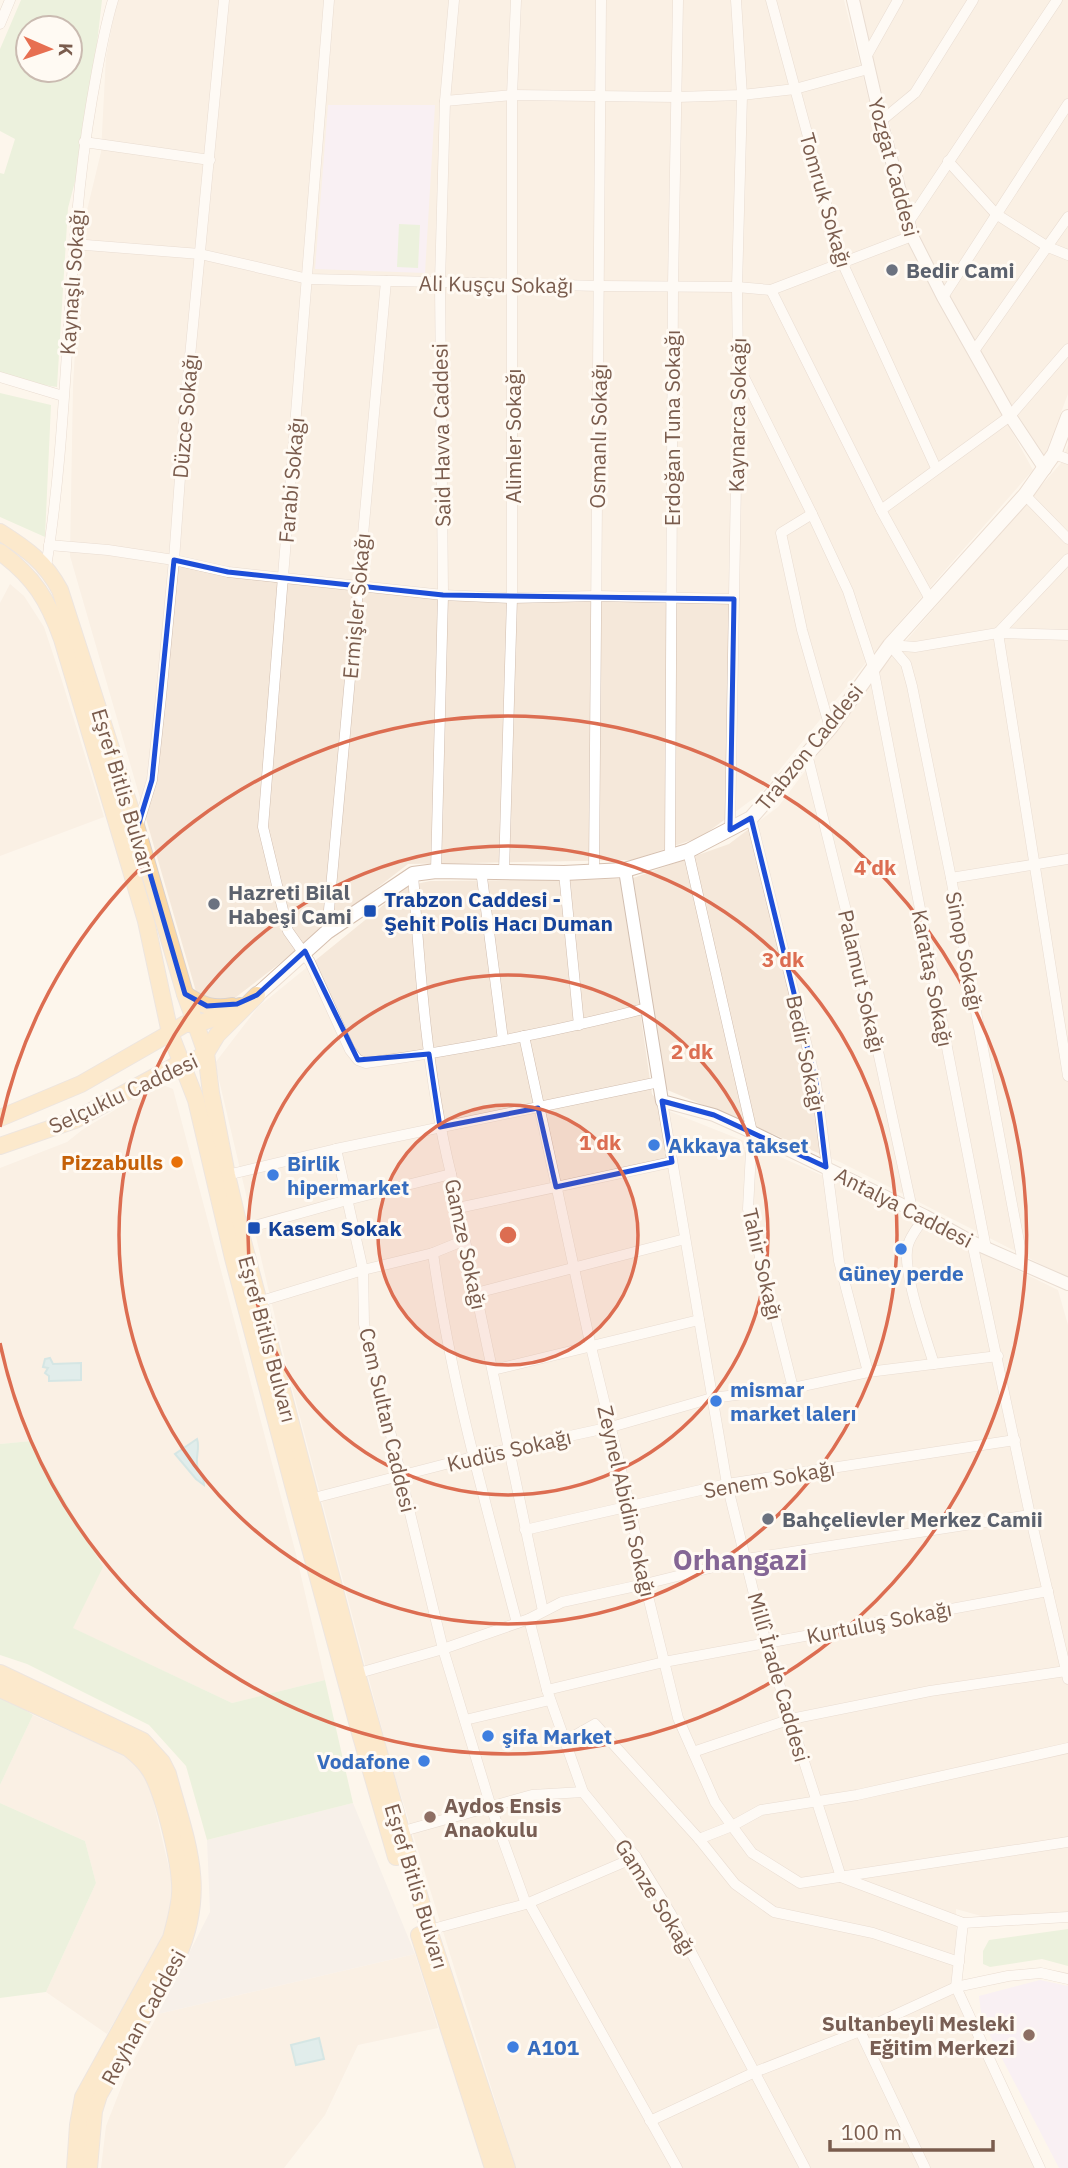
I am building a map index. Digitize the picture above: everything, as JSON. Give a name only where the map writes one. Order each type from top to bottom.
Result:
[{"type":"main road","name":"Trabzon Caddesi","points":[[206,1054],[217,1035],[327,932],[413,874],[481,870],[564,873],[625,870],[688,851],[751,818],[830,728],[890,645],[1026,495],[1045,469],[1061,456],[1068,417]]},
{"type":"main road","name":"Eşref Bitlis Bulvarı","points":[[0,532],[21,545],[46,567],[60,590],[137,829],[185,994],[206,1054],[227,1175],[310,1499],[351,1675],[429,1930],[507,2168]]},
{"type":"main road","name":"Eşref Bitlis Bulvarı","points":[[0,552],[19,566],[38,587],[54,617],[146,921],[170,1033],[192,1089],[233,1258],[351,1675],[427,1962],[493,2168]]},
{"type":"main road","points":[[185,994],[207,1006],[221,1009],[257,995]]},
{"type":"main road","name":"Selçuklu Caddesi","points":[[0,1118],[81,1084],[186,1024],[197,1024],[234,1009],[257,995]]},
{"type":"main road","name":"Selçuklu Caddesi","points":[[0,1146],[75,1120],[182,1062],[206,1054]]},
{"type":"main road","points":[[150,1080],[165,1078],[192,1089]]},
{"type":"main road","name":"Reyhan Caddesi","points":[[0,1673],[143,1741],[162,1762],[168,1774],[192,1864],[194,1902],[186,1940],[99,2095],[75,2168]]},
{"type":"main road","name":"Reyhan Caddesi","points":[[0,1689],[128,1748],[140,1757],[159,1790],[179,1874],[180,1894],[171,1938],[90,2083],[80,2109],[89,2168]]},
{"type":"street","points":[[0,24],[10,0]]},
{"type":"street","name":"Kaynaşlı Sokağı","points":[[46,567],[64,396],[73,244],[84,142],[103,32],[113,0]]},
{"type":"street","name":"Düzce Sokağı","points":[[137,829],[152,780],[224,0]]},
{"type":"street","name":"Farabi Sokağı","points":[[328,0],[263,827],[288,930],[316,975],[350,1050],[358,1060],[366,1063],[429,1054]]},
{"type":"street","name":"Said Havva Caddesi","points":[[436,871],[443,595],[440,282],[445,101],[454,0]]},
{"type":"street","name":"Alimler Sokağı","points":[[504,872],[512,598],[512,95],[516,0]]},
{"type":"street","name":"Osmanlı Sokağı","points":[[594,872],[601,0]]},
{"type":"street","name":"Erdoğan Tuna Sokağı","points":[[670,857],[673,286],[678,0]]},
{"type":"street","name":"Kaynarca Sokağı","points":[[730,830],[742,95],[736,0]]},
{"type":"street","name":"Tomruk Sokağı","points":[[771,0],[842,262],[936,468]]},
{"type":"street","name":"Yozgat Caddesi","points":[[853,0],[881,121],[912,236],[1010,416],[1045,469]]},
{"type":"street","points":[[445,101],[512,95],[742,95],[795,89],[867,63],[898,0]]},
{"type":"street","points":[[881,121],[915,93],[973,0]]},
{"type":"street","points":[[908,223],[1057,0]]},
{"type":"street","points":[[943,297],[1068,104]]},
{"type":"street","points":[[84,142],[210,160]]},
{"type":"street","points":[[948,161],[996,214],[1048,247],[1068,255]]},
{"type":"street","points":[[974,351],[1068,217]]},
{"type":"street","name":"Ali Kuşçu Sokağı","points":[[73,244],[200,254],[308,279],[771,290],[912,236]]},
{"type":"street","name":"Ermişler Sokağı","points":[[327,932],[386,281]]},
{"type":"street","points":[[771,290],[881,510],[930,599]]},
{"type":"street","points":[[881,510],[1010,416],[1068,349]]},
{"type":"street","name":"Karataş Sokağı","points":[[738,365],[848,591],[873,667],[986,1248]]},
{"type":"street","points":[[0,377],[64,396]]},
{"type":"street","points":[[1026,495],[1068,539]]},
{"type":"street","points":[[812,514],[781,533],[802,631],[830,728]]},
{"type":"street","points":[[50,545],[174,560],[228,572],[443,595],[734,599]]},
{"type":"street","points":[[998,632],[1068,559]]},
{"type":"street","points":[[998,632],[1068,1076]]},
{"type":"street","points":[[890,645],[915,648],[998,632],[1068,635]]},
{"type":"street","name":"Sinop Sokağı","points":[[890,645],[906,664],[912,686],[1023,1263]]},
{"type":"street","name":"Palamut Sokağı","points":[[807,754],[859,963],[912,1209]]},
{"type":"street","name":"Bedir Sokağı","points":[[751,818],[816,1083],[839,1261],[868,1372]]},
{"type":"street","points":[[120,835],[137,829]]},
{"type":"street","name":"Tahir Sokağı","points":[[688,851],[752,1132],[748,1209],[793,1388]]},
{"type":"street","points":[[951,878],[1068,859]]},
{"type":"street","points":[[481,870],[503,1040]]},
{"type":"street","name":"Millî İrade Caddesi","points":[[625,870],[727,1484],[766,1643],[841,1877]]},
{"type":"street","points":[[564,873],[579,1026]]},
{"type":"street","name":"Gamze Sokağı","points":[[413,874],[429,1054],[440,1127],[543,1611]]},
{"type":"street","points":[[429,1054],[579,1026],[647,1008]]},
{"type":"street","name":"Zeynel Abidin Sokağı","points":[[524,1036],[591,1347],[631,1507],[645,1584],[664,1662],[678,1718],[715,1802],[752,1853],[800,1882],[1068,1842]]},
{"type":"street","points":[[227,1175],[337,1149],[659,1082]]},
{"type":"street","name":"Antalya Caddesi","points":[[662,1101],[714,1115],[752,1132],[912,1209],[972,1242],[1023,1263],[1067,1288]]},
{"type":"street","name":"Cem Sultan Caddesi","points":[[337,1149],[363,1270],[364,1324],[443,1649],[491,1807],[527,1904],[677,2168]]},
{"type":"street","points":[[458,1208],[672,1162]]},
{"type":"street","points":[[240,1230],[451,1174]]},
{"type":"street","points":[[925,1216],[909,1241],[906,1254],[916,1305],[934,1364]]},
{"type":"street","points":[[476,1293],[685,1239]]},
{"type":"street","points":[[258,1302],[363,1270],[433,1253],[465,1240]]},
{"type":"street","points":[[693,1752],[790,1719],[930,1691],[1067,1675],[972,1242]]},
{"type":"street","points":[[433,1253],[442,1320],[473,1457],[517,1623]]},
{"type":"street","points":[[493,1370],[699,1320]]},
{"type":"street","name":"Kudüs Sokağı","points":[[310,1499],[473,1457],[611,1427],[712,1398],[793,1388],[868,1372],[998,1356]]},
{"type":"street","name":"Senem Sokağı","points":[[525,1530],[727,1484],[1015,1440]]},
{"type":"street","points":[[351,1675],[443,1649],[529,1619],[562,1602],[746,1559],[1030,1515]]},
{"type":"street","name":"Kurtuluş Sokağı","points":[[466,1720],[664,1662],[1048,1591]]},
{"type":"street","name":"Gamze Sokağı","points":[[529,1619],[548,1695],[583,1792],[636,1857],[671,1914],[805,2168]]},
{"type":"street","points":[[565,1741],[595,1724],[699,1839],[735,1884],[774,1912],[873,1933],[959,1962]]},
{"type":"street","points":[[699,1839],[761,1810],[857,1795],[1068,1748]]},
{"type":"street","points":[[400,1832],[532,1795],[583,1792]]},
{"type":"street","points":[[429,1930],[527,1904],[636,1857]]},
{"type":"street","points":[[841,1877],[963,1923],[1068,1917]]},
{"type":"street","points":[[963,1923],[956,1987],[1040,2168]]},
{"type":"street","points":[[650,2121],[755,2072],[860,2031],[956,1987],[1008,1976],[1041,1973],[1068,1979]]},
{"type":"street","points":[[860,2031],[925,2168]]},
{"type":"highlighted area","points":[[174,560],[228,572],[443,595],[734,599],[730,830],[751,818],[816,1083],[826,1167],[714,1115],[662,1101],[672,1162],[556,1187],[538,1108],[440,1127],[429,1054],[358,1060],[305,951],[257,995],[237,1004],[207,1006],[185,994],[137,829],[152,780]]},
{"type":"shaded area","points":[[117,0],[844,0],[901,230],[1033,470],[889,634],[761,793],[701,837],[632,860],[408,864],[231,1001],[197,995],[70,556],[73,386],[82,231],[101,152],[106,57]]},
{"type":"shaded area","points":[[858,0],[1068,0],[1068,394],[1044,457],[985,362],[918,235]]},
{"type":"shaded area","points":[[328,105],[435,105],[425,273],[315,269]]},
{"type":"shaded area","points":[[1068,445],[1068,1278],[842,1163],[665,1089],[633,878],[729,844],[778,807],[885,665],[1061,463]]},
{"type":"shaded area","points":[[10,584],[24,596],[44,627],[104,817],[0,856],[0,603]]},
{"type":"shaded area","points":[[621,879],[652,1094],[666,1110],[835,1181],[1058,1290],[1068,1325],[1068,1912],[999,1921],[956,1909],[958,2002],[1041,2168],[516,2168],[391,1763],[287,1368],[215,1063],[258,1007],[407,886],[430,881]]},
{"type":"shaded area","points":[[163,1085],[173,1089],[296,1554],[325,1680],[232,1703],[72,1628],[31,1441],[0,1444],[0,1168],[67,1142],[151,1088]]},
{"type":"shaded area","points":[[33,1715],[124,1755],[140,1768],[150,1787],[172,1881],[169,1916],[163,1937],[107,2034],[46,1992],[96,1883],[85,1841],[0,1803],[0,1785]]},
{"type":"shaded area","points":[[353,1803],[415,1954],[158,2014],[210,1912],[207,1840]]},
{"type":"shaded area","points":[[415,1954],[438,2028],[358,2045],[325,2115],[284,2168],[101,2168],[106,2126],[126,2075],[158,2014]]},
{"type":"shaded area","name":"Sultanbeyli Mesleki Eğitim Merkezi","points":[[1040,1980],[1068,1986],[1068,2168],[1059,2168],[982,2020],[979,1996]]},
{"type":"green space","points":[[21,0],[102,0],[86,140],[68,208],[57,387],[0,377],[0,173],[4,174],[15,139],[0,131],[0,49],[14,16],[14,84],[84,84],[84,14],[15,14]]},
{"type":"green space","points":[[399,224],[420,225],[418,268],[397,267]]},
{"type":"green space","points":[[0,393],[51,405],[45,537],[0,517]]},
{"type":"green space","points":[[31,1441],[103,1567],[73,1628],[232,1703],[325,1680],[353,1803],[207,1840],[186,1766],[149,1725],[27,1664],[0,1655],[0,1444]]},
{"type":"green space","points":[[0,1693],[33,1715],[0,1785]]},
{"type":"green space","points":[[0,1803],[85,1841],[96,1883],[46,1992],[0,1998]]},
{"type":"green space","points":[[1068,1929],[1068,1966],[1042,1959],[990,1967],[983,1964],[983,1951],[989,1940]]},
{"type":"water","points":[[50,1358],[53,1364],[81,1363],[81,1380],[49,1381],[49,1376],[45,1373],[48,1368],[43,1367],[45,1359]]},
{"type":"water","points":[[197,1439],[197,1466],[204,1485],[175,1454]]},
{"type":"water","points":[[319,2038],[324,2059],[296,2065],[291,2045]]},
{"type":"place","name":"Bedir Cami","points":[[892,270]]},
{"type":"place","name":"Hazreti Bilal Habeşi Cami","points":[[214,904]]},
{"type":"place","name":"Trabzon Caddesi - Şehit Polis Hacı Duman","points":[[370,911]]},
{"type":"place","name":"Akkaya takset","points":[[654,1145]]},
{"type":"place","name":"Pizzabulls","points":[[177,1162]]},
{"type":"place","name":"Birlik hipermarket","points":[[273,1175]]},
{"type":"place","name":"Kasem Sokak","points":[[254,1228]]},
{"type":"place","name":"Güney perde","points":[[901,1249]]},
{"type":"place","name":"mismar market lalerı","points":[[716,1401]]},
{"type":"place","name":"Bahçelievler Merkez Camii","points":[[768,1519]]},
{"type":"place","name":"şifa Market","points":[[488,1736]]},
{"type":"place","name":"Vodafone","points":[[424,1761]]},
{"type":"place","name":"Aydos Ensis Anaokulu","points":[[430,1817]]},
{"type":"place","name":"Sultanbeyli Mesleki Eğitim Merkezi","points":[[1029,2035]]},
{"type":"place","name":"A101","points":[[513,2047]]},
{"type":"district","name":"Orhangazi","points":[[740,1559]]}]
